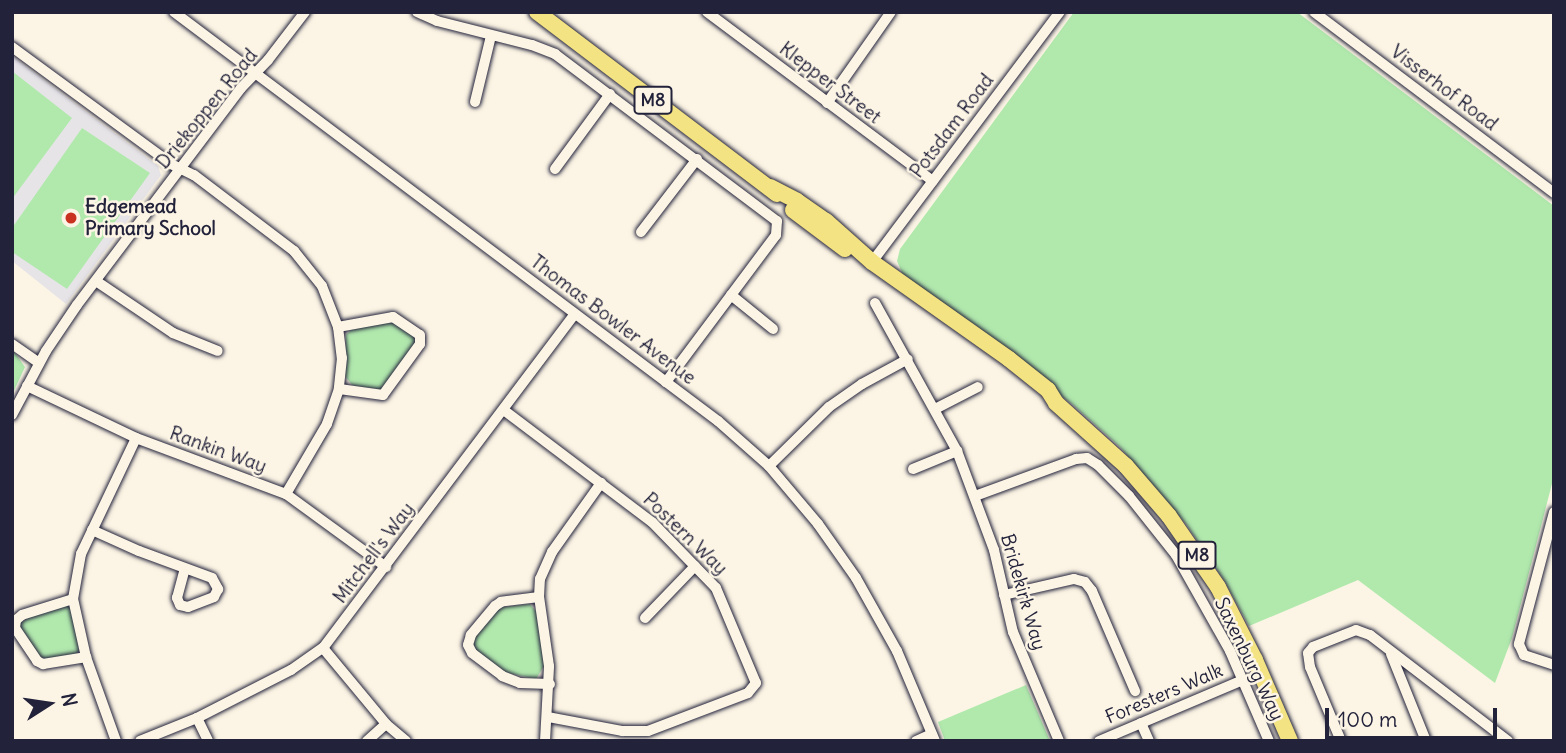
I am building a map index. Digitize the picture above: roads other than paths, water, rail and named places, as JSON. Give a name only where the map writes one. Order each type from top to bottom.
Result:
[{"type":"main road","name":"M8","points":[[537,12],[770,187],[819,231],[859,258],[872,262],[1009,359],[1048,390],[1056,403],[1126,466],[1191,545],[1236,619],[1290,741]]},
{"type":"street","name":"Thomas Bowler Avenue","points":[[174,12],[718,421],[769,466],[818,524],[856,578],[897,651],[933,737]]},
{"type":"street","name":"Driekoppen Road","points":[[12,415],[39,363],[96,281],[180,168],[305,12]]},
{"type":"street","points":[[417,12],[555,54],[772,215],[778,225],[776,235],[666,382]]},
{"type":"street","name":"Klepper Street","points":[[707,12],[933,181]]},
{"type":"street","points":[[827,103],[891,12]]},
{"type":"street","name":"Potsdam Road","points":[[872,262],[1060,12]]},
{"type":"street","name":"Visserhof Road","points":[[1314,12],[1554,192]]},
{"type":"street","points":[[475,102],[491,36]]},
{"type":"street","points":[[12,47],[180,168],[194,175],[294,251],[322,286],[338,327],[342,358],[339,389],[327,424],[286,494]]},
{"type":"street","points":[[555,169],[610,94]]},
{"type":"street","points":[[641,232],[696,159]]},
{"type":"street","points":[[96,281],[173,333],[218,351]]},
{"type":"street","points":[[731,295],[773,329]]},
{"type":"street","name":"Bridekirk Way","points":[[875,303],[957,451],[993,550],[1013,632],[1059,741]]},
{"type":"street","name":"Mitchell's Way","points":[[140,741],[197,718],[291,670],[323,649],[505,411],[575,314]]},
{"type":"street","points":[[338,327],[393,317],[420,335],[420,344],[391,389],[383,395],[339,389]]},
{"type":"street","points":[[12,344],[39,363]]},
{"type":"street","points":[[769,466],[829,407],[862,384],[908,359]]},
{"type":"street","name":"Rankin Way","points":[[27,386],[135,438],[286,494],[386,567]]},
{"type":"street","points":[[935,409],[978,387]]},
{"type":"street","name":"Postern Way","points":[[505,411],[652,522],[695,566],[721,598],[755,677],[753,689],[648,731],[622,731],[548,718]]},
{"type":"street","points":[[116,741],[86,657],[73,599],[76,569],[135,438]]},
{"type":"street","points":[[913,469],[957,451]]},
{"type":"street","name":"Saxenburg Way","points":[[975,496],[1076,459],[1091,461],[1129,496],[1176,555],[1220,633],[1269,741]]},
{"type":"street","points":[[545,741],[550,684],[539,597],[546,564],[601,483]]},
{"type":"street","points":[[1554,512],[1519,644],[1524,655],[1554,665]]},
{"type":"street","points":[[92,530],[215,580],[218,589],[214,597],[188,607],[180,605],[177,598],[185,569]]},
{"type":"street","points":[[645,618],[695,566]]},
{"type":"street","points":[[1004,595],[1074,579],[1085,582],[1092,591],[1135,691]]},
{"type":"street","points":[[539,597],[502,602],[495,606],[471,635],[468,645],[472,653],[502,676],[520,683],[550,684]]},
{"type":"street","points":[[73,599],[22,615],[16,620],[15,628],[37,662],[43,664],[86,657]]},
{"type":"street","points":[[1341,741],[1308,662],[1308,653],[1313,647],[1356,630],[1366,632],[1508,741]]},
{"type":"street","points":[[323,649],[386,724],[406,741]]},
{"type":"street","points":[[1390,653],[1426,741]]},
{"type":"street","name":"Foresters Walk","points":[[1099,741],[1243,680]]},
{"type":"street","points":[[197,718],[208,741]]},
{"type":"street","points":[[1141,723],[1149,741]]},
{"type":"street","points":[[366,741],[386,724]]},
{"type":"street","points":[[916,741],[933,737]]},
{"type":"place","name":"Edgemead Primary School","points":[[71,218]]}]
